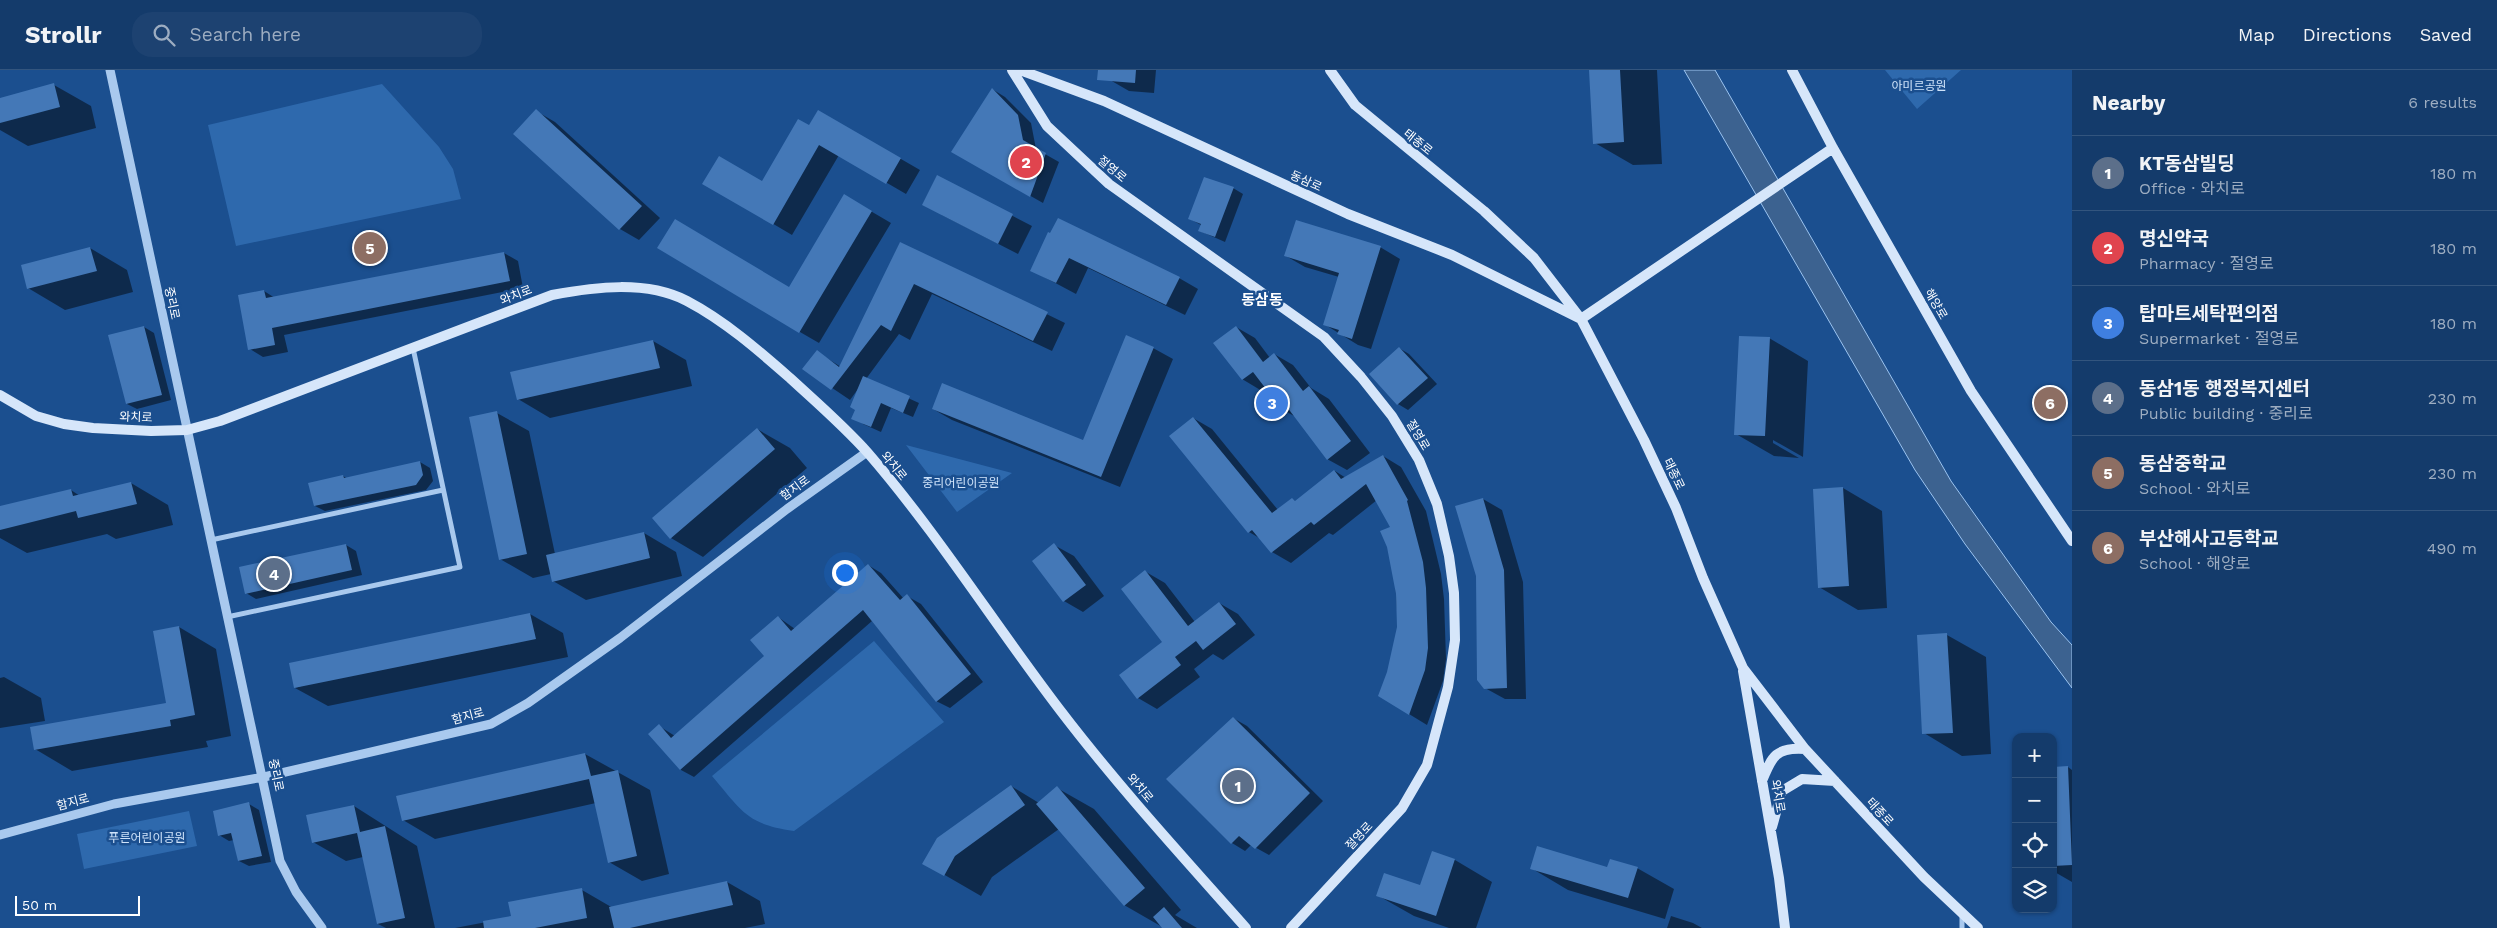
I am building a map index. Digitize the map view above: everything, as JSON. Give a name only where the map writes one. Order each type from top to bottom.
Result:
[{"type":"main road","name":"절영로","points":[[1012,70],[1047,126],[1109,184],[1324,337],[1361,377],[1392,416],[1419,460],[1436,504],[1454,593],[1455,640],[1448,687],[1427,764],[1402,808],[1291,928]]},
{"type":"main road","name":"동삼로","points":[[1020,70],[1104,101],[1348,214],[1460,258],[1581,320]]},
{"type":"main road","name":"태종로","points":[[1330,70],[1355,105],[1484,211],[1534,258],[1581,320],[1676,508],[1743,668],[1805,750],[1924,877],[1978,928]]},
{"type":"main road","name":"해양로","points":[[1792,70],[1833,148],[1971,391],[2072,541]]},
{"type":"main road","points":[[1581,320],[1833,148]]},
{"type":"main road","name":"와치로","points":[[0,395],[36,416],[64,424],[151,431],[187,430],[220,421],[552,295],[582,290],[642,288],[667,293],[687,301],[761,352],[830,415],[867,452],[926,525],[1061,711],[1168,840],[1246,928]]},
{"type":"main road","name":"와치로","points":[[1743,668],[1771,831],[1785,928]]},
{"type":"main road","points":[[1762,781],[1771,759],[1788,748],[1805,750]]},
{"type":"main road","points":[[1771,831],[1782,791],[1802,780],[1835,782]]},
{"type":"street","name":"중리로","points":[[110,70],[227,618],[264,778],[280,861],[296,892],[322,928]]},
{"type":"street","points":[[227,618],[460,567],[413,348]]},
{"type":"street","name":"함지로","points":[[0,835],[114,804],[264,778],[491,724],[528,704],[620,638],[787,509],[867,452]]},
{"type":"street","points":[[211,540],[443,490]]},
{"type":"street","points":[[1962,914],[1962,928]]},
{"type":"green space","name":"아미르공원","points":[[1885,70],[1961,70],[1917,109]]},
{"type":"green space","points":[[382,84],[439,147],[453,169],[461,199],[236,246],[208,125]]},
{"type":"green space","name":"중리어린이공원","points":[[906,445],[1012,473],[957,512]]},
{"type":"green space","points":[[874,641],[944,722],[794,831],[765,824],[746,814],[712,776]]},
{"type":"green space","name":"푸른어린이공원","points":[[189,811],[197,846],[84,869],[77,834]]},
{"type":"shaded area","points":[[1684,70],[1715,70],[1951,481],[2051,622],[2072,645],[2072,688],[1965,544],[1915,470]]},
{"type":"building","points":[[1098,70],[1136,70],[1135,83],[1097,80]]},
{"type":"building","points":[[1589,70],[1620,70],[1624,142],[1593,144]]},
{"type":"building","points":[[54,83],[60,107],[0,123],[0,98]]},
{"type":"building","points":[[992,88],[1018,115],[1023,140],[1046,153],[1030,197],[951,152]]},
{"type":"building","points":[[536,109],[642,206],[619,230],[513,134]]},
{"type":"building","points":[[818,110],[901,158],[886,184],[819,145],[773,225],[702,184],[719,156],[762,181],[798,119],[809,125]]},
{"type":"building","points":[[937,175],[1013,214],[998,244],[922,205]]},
{"type":"building","points":[[1204,177],[1234,187],[1215,237],[1198,231],[1201,224],[1188,219]]},
{"type":"building","points":[[844,194],[872,211],[799,333],[657,248],[675,219],[789,287]]},
{"type":"building","points":[[1058,218],[1180,277],[1166,305],[1069,258],[1056,283],[1030,271],[1048,232],[1050,233]]},
{"type":"building","points":[[1296,220],[1381,246],[1352,339],[1337,334],[1339,330],[1323,325],[1339,273],[1284,256]]},
{"type":"building","points":[[900,242],[1048,312],[1033,341],[914,284],[891,331],[881,325],[831,390],[802,369],[817,350],[839,367]]},
{"type":"building","points":[[90,247],[97,271],[27,289],[21,265]]},
{"type":"building","points":[[504,252],[510,281],[272,328],[275,345],[248,350],[238,295],[264,290],[266,298]]},
{"type":"building","points":[[144,326],[162,395],[126,404],[108,335]]},
{"type":"building","points":[[1236,326],[1263,362],[1274,353],[1303,391],[1309,386],[1351,441],[1327,460],[1287,407],[1283,411],[1253,372],[1242,380],[1213,343]]},
{"type":"building","points":[[1126,335],[1154,347],[1101,477],[932,409],[942,383],[1083,440]]},
{"type":"building","points":[[1739,336],[1770,337],[1765,436],[1734,435]]},
{"type":"building","points":[[653,340],[660,368],[517,400],[510,372]]},
{"type":"building","points":[[1399,347],[1428,378],[1397,405],[1369,374]]},
{"type":"building","points":[[863,376],[910,396],[903,413],[881,403],[871,427],[851,419],[855,410],[850,407]]},
{"type":"building","points":[[497,411],[527,554],[499,560],[469,417]]},
{"type":"building","points":[[1193,417],[1272,513],[1292,498],[1295,501],[1334,470],[1341,479],[1383,455],[1408,500],[1423,562],[1426,588],[1428,648],[1425,670],[1409,715],[1378,696],[1387,672],[1397,627],[1396,594],[1387,547],[1380,531],[1390,527],[1366,484],[1314,525],[1311,522],[1271,553],[1252,530],[1248,533],[1169,436]]},
{"type":"building","points":[[757,428],[775,449],[670,539],[652,518]]},
{"type":"building","points":[[420,461],[423,475],[416,485],[314,506],[308,483],[343,475],[344,478]]},
{"type":"building","points":[[131,482],[137,504],[78,518],[76,511],[0,530],[0,506],[71,489],[73,496]]},
{"type":"building","points":[[1843,487],[1849,586],[1818,588],[1813,489]]},
{"type":"building","points":[[1483,498],[1504,570],[1507,688],[1484,689],[1477,680],[1476,576],[1455,506]]},
{"type":"building","points":[[644,532],[650,558],[552,582],[546,555]]},
{"type":"building","points":[[1054,543],[1086,585],[1063,602],[1032,561]]},
{"type":"building","points":[[346,544],[352,570],[245,594],[239,567]]},
{"type":"building","points":[[868,564],[900,600],[907,594],[971,674],[936,702],[863,610],[680,770],[648,734],[659,724],[671,738],[764,656],[750,640],[778,616],[791,631]]},
{"type":"building","points":[[1145,570],[1188,626],[1219,602],[1236,624],[1203,650],[1196,641],[1175,657],[1181,665],[1137,699],[1119,675],[1162,642],[1121,589]]},
{"type":"building","points":[[530,613],[536,639],[294,688],[289,663]]},
{"type":"building","points":[[179,626],[195,715],[170,720],[171,726],[34,750],[30,727],[166,703],[153,631]]},
{"type":"building","points":[[1947,633],[1953,733],[1922,734],[1917,635]]},
{"type":"building","points":[[1233,717],[1310,793],[1255,849],[1239,836],[1231,844],[1166,779]]},
{"type":"building","points":[[585,753],[591,776],[618,770],[637,856],[608,863],[589,779],[402,821],[396,796]]},
{"type":"building","points":[[2068,766],[2072,865],[2057,866],[2057,767]]},
{"type":"building","points":[[1011,785],[1025,805],[955,856],[944,876],[922,864],[937,838]]},
{"type":"building","points":[[1057,786],[1145,888],[1124,906],[1036,804]]},
{"type":"building","points":[[249,802],[262,856],[238,861],[231,833],[218,836],[213,811]]},
{"type":"building","points":[[354,805],[360,832],[385,826],[405,918],[377,924],[357,833],[312,843],[306,815]]},
{"type":"building","points":[[1537,846],[1607,867],[1610,859],[1638,867],[1628,898],[1530,869]]},
{"type":"building","points":[[1432,851],[1455,859],[1436,916],[1376,896],[1384,873],[1420,885]]},
{"type":"building","points":[[727,881],[733,905],[630,928],[614,928],[609,907]]},
{"type":"building","points":[[582,888],[587,918],[535,928],[484,928],[483,921],[511,916],[508,902]]},
{"type":"building","points":[[1164,907],[1182,928],[1162,928],[1153,917]]},
{"type":"place","name":"명신약국","points":[[1026,162]]},
{"type":"place","name":"동삼중학교","points":[[370,248]]},
{"type":"place","name":"탑마트세탁편의점","points":[[1272,403]]},
{"type":"place","name":"부산해사고등학교","points":[[2050,403]]},
{"type":"place","name":"동삼1동 행정복지센터","points":[[274,574]]},
{"type":"place","name":"KT동삼빌딩","points":[[1238,786]]},
{"type":"district","name":"동삼동","points":[[1262,300]]}]
